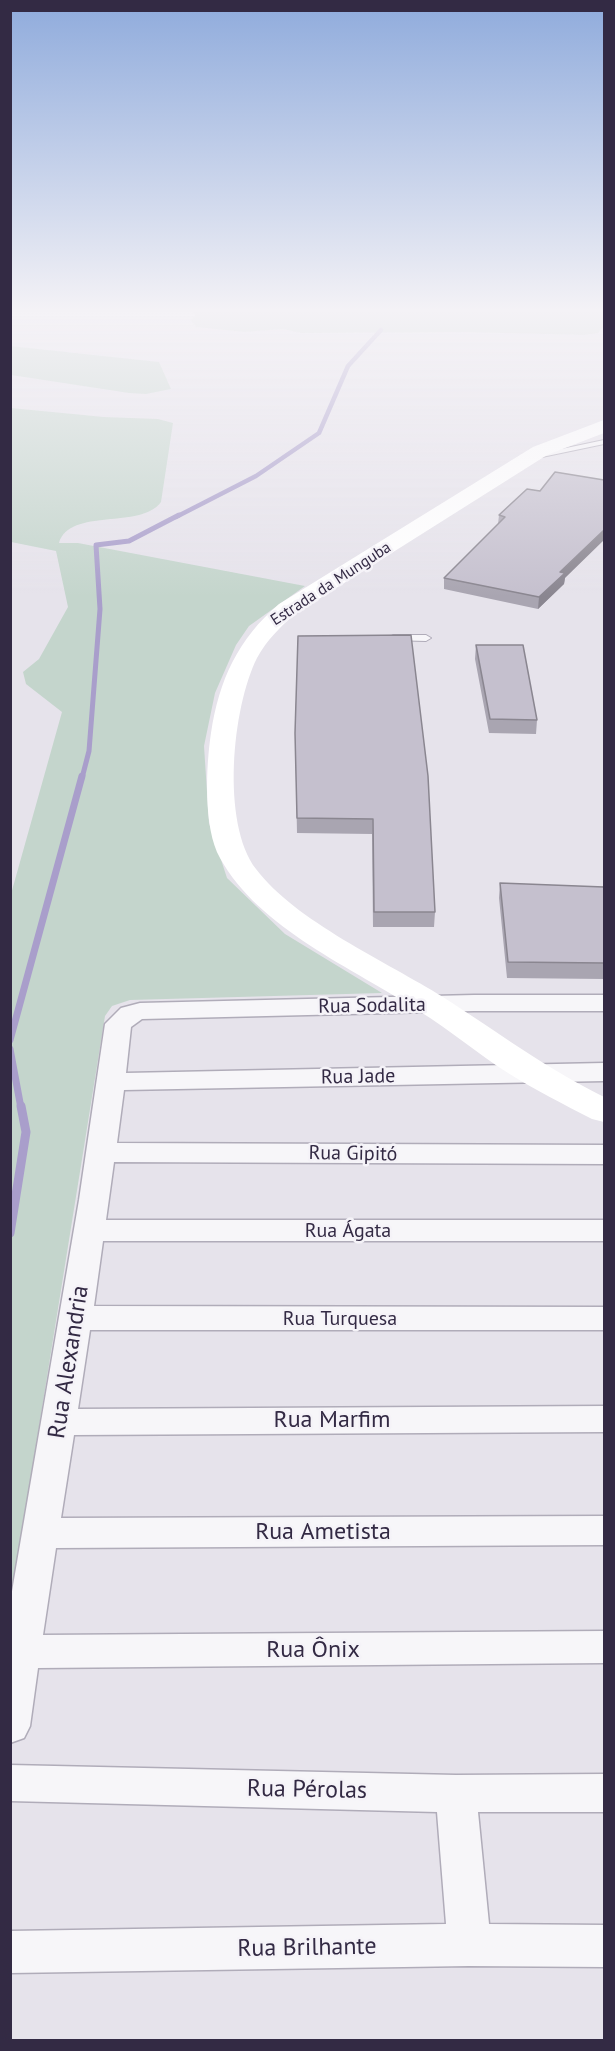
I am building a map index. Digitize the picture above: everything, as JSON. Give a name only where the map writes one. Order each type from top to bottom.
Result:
[{"type":"main road","name":"Estrada da Munguba","points":[[604,426],[569,438],[535,455],[286,609],[263,628],[249,647],[229,705],[221,766],[226,823],[232,856],[263,895],[289,915],[431,1005],[533,1074],[604,1111]]},
{"type":"street","name":"Rua Sodalita","points":[[141,1011],[604,1003]]},
{"type":"street","name":"Rua Alexandria","points":[[10,1726],[75,1318],[92,1230],[118,1024],[130,1014],[141,1011]]},
{"type":"street","name":"Rua Jade","points":[[111,1082],[604,1072]]},
{"type":"street","name":"Rua Gipitó","points":[[101,1152],[604,1155]]},
{"type":"street","name":"Rua Ágata","points":[[92,1230],[604,1231]]},
{"type":"street","name":"Rua Turquesa","points":[[75,1318],[604,1319]]},
{"type":"street","name":"Rua Marfim","points":[[59,1422],[604,1419]]},
{"type":"street","name":"Rua Ametista","points":[[41,1533],[604,1531]]},
{"type":"street","name":"Rua Ônix","points":[[21,1652],[604,1647]]},
{"type":"street","name":"Rua Pérolas","points":[[10,1783],[456,1794],[604,1793]]},
{"type":"street","points":[[456,1794],[469,1945]]},
{"type":"street","name":"Rua Brilhante","points":[[10,1952],[469,1945],[604,1946]]},
{"type":"lane","points":[[535,455],[604,442]]},
{"type":"lane","points":[[380,638],[426,638]]},
{"type":"shaded area","points":[[11,408],[104,417],[158,419],[173,423],[161,502],[151,510],[138,515],[77,525],[66,532],[59,543],[78,543],[305,586],[249,626],[236,645],[215,693],[204,746],[209,823],[227,878],[285,934],[382,993],[130,1000],[112,1006],[105,1016],[11,1601],[11,894],[62,712],[26,684],[23,672],[39,659],[68,607],[56,551],[11,542]]},
{"type":"building","points":[[555,472],[604,480],[604,530],[560,572],[565,573],[539,597],[444,578],[505,517],[499,515],[527,489],[540,491]]},
{"type":"building","points":[[411,635],[428,776],[435,912],[374,912],[373,819],[297,818],[295,733],[298,636]]},
{"type":"building","points":[[476,645],[523,645],[537,720],[490,719]]},
{"type":"building","points":[[500,883],[604,887],[604,963],[508,962]]},
{"type":"waterway","points":[[176,517],[256,476],[319,433],[331,406]]},
{"type":"waterway","points":[[82,778],[89,751],[100,609],[96,545],[129,541],[179,515]]},
{"type":"waterway","points":[[10,1040],[82,776]]},
{"type":"waterway","points":[[10,1049],[21,1108]]},
{"type":"waterway","points":[[10,1233],[26,1132],[21,1106]]}]
